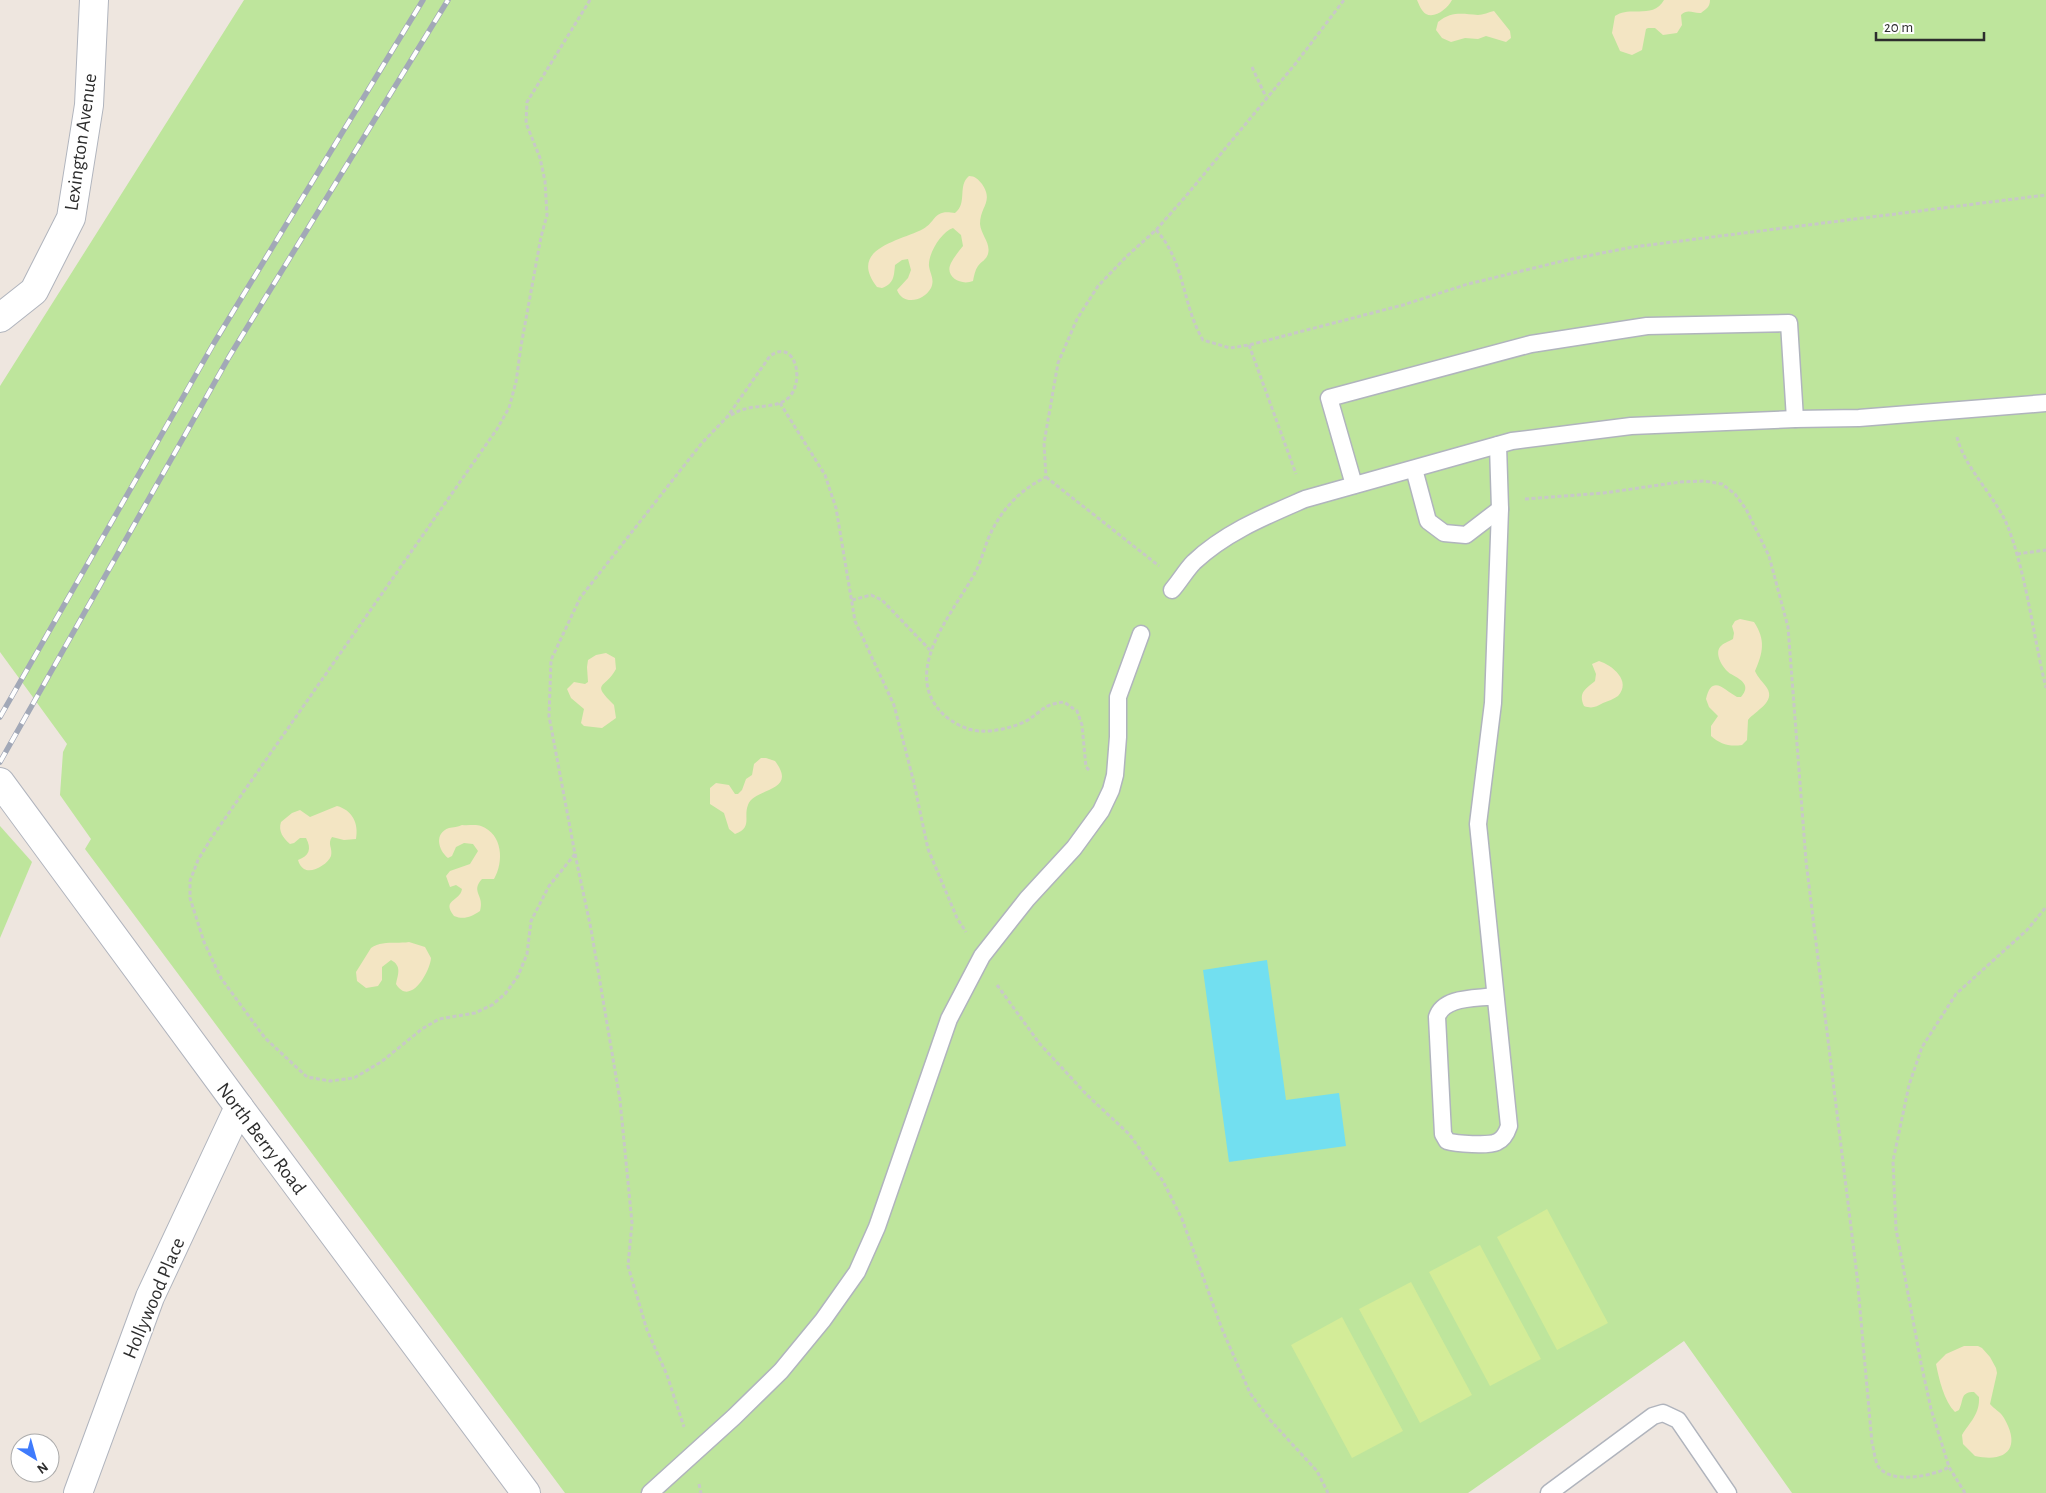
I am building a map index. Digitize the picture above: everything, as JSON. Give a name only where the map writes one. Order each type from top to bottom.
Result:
[{"type":"main road","name":"Lexington Avenue","points":[[0,318],[34,291],[71,218],[89,105],[94,0]]},
{"type":"main road","name":"North Berry Road","points":[[0,782],[526,1493]]},
{"type":"main road","name":"Hollywood Place","points":[[78,1493],[150,1297],[239,1107]]},
{"type":"lane","points":[[1354,484],[1329,398],[1532,344],[1646,326],[1789,323],[1795,419]]},
{"type":"lane","points":[[1176,586],[1194,563],[1217,543],[1246,525],[1305,499],[1512,441],[1631,426],[1859,418],[2046,404]]},
{"type":"lane","points":[[1495,996],[1448,1002],[1439,1010],[1436,1017],[1443,1134],[1447,1141],[1456,1144],[1497,1142],[1505,1135],[1509,1126],[1478,824],[1494,703],[1500,509],[1498,445]]},
{"type":"lane","points":[[1414,469],[1428,521],[1444,533],[1466,535],[1500,509]]},
{"type":"lane","points":[[650,1493],[692,1456],[781,1371],[823,1320],[857,1272],[877,1227],[949,1019],[982,956],[1027,899],[1074,848],[1101,811],[1111,790],[1115,775],[1118,737],[1118,697],[1141,634]]},
{"type":"lane","points":[[1550,1493],[1653,1416],[1663,1413],[1678,1420],[1728,1493]]},
{"type":"path","points":[[575,854],[549,886],[540,903],[532,921],[524,961],[518,976],[505,994],[492,1005],[475,1013],[439,1019],[422,1029],[381,1062],[354,1078],[330,1081],[307,1077],[266,1038],[221,978],[204,942],[190,898],[190,881],[198,860],[212,837],[497,429],[508,408],[516,382],[546,215],[545,182],[540,158],[526,123],[527,102],[590,0]]},
{"type":"path","points":[[1176,586],[1046,477],[1044,443],[1058,363],[1077,320],[1098,286],[1156,230],[1296,63],[1344,0]]},
{"type":"path","points":[[1252,67],[1266,98]]},
{"type":"path","points":[[1156,230],[1163,237],[1178,264],[1196,328],[1203,340],[1211,344],[1230,348],[1249,345],[1403,305],[1468,284],[1567,260],[1633,247],[2046,196]]},
{"type":"path","points":[[1249,345],[1305,499]]},
{"type":"path","points":[[701,1493],[692,1456],[667,1375],[647,1330],[628,1266],[632,1223],[620,1100],[591,929],[549,716],[551,660],[580,598],[701,444],[727,416],[770,356],[783,351],[788,354],[797,370],[797,382],[792,394],[780,403],[744,409],[727,416]]},
{"type":"path","points":[[780,403],[825,475],[832,491],[855,621],[894,706],[914,783],[928,849],[957,918],[982,956],[996,983],[1040,1044],[1088,1095],[1129,1134],[1163,1180],[1182,1219],[1222,1329],[1250,1393],[1270,1420],[1316,1471],[1328,1493]]},
{"type":"path","points":[[1951,411],[1959,448],[2007,525],[2017,554],[2046,688]]},
{"type":"path","points":[[1046,477],[1020,493],[1000,514],[976,570],[930,650],[925,680],[936,708],[949,720],[978,731],[1004,728],[1026,720],[1047,705],[1064,702],[1077,711],[1082,725],[1086,767],[1111,790]]},
{"type":"path","points":[[1500,509],[1527,498],[1604,493],[1705,481],[1722,484],[1735,494],[1746,509],[1757,530],[1769,556],[1788,627],[1806,861],[1856,1267],[1872,1443],[1878,1466],[1886,1474],[1895,1476],[1925,1476],[1939,1473],[1949,1467]]},
{"type":"path","points":[[2017,554],[2046,550]]},
{"type":"path","points":[[852,600],[871,595],[882,600],[930,650]]},
{"type":"path","points":[[1965,1493],[1949,1467],[1931,1410],[1896,1229],[1893,1160],[1908,1085],[1922,1047],[1956,994],[2027,930],[2046,907]]},
{"type":"green space","points":[[244,0],[2046,0],[2046,1493],[1792,1493],[1684,1341],[1468,1493],[565,1493],[85,849],[91,839],[60,795],[63,752],[67,744],[0,652],[0,386]]},
{"type":"green space","points":[[0,826],[32,862],[0,938]]},
{"type":"green space","points":[[1547,1209],[1608,1323],[1557,1350],[1497,1237]]},
{"type":"green space","points":[[1480,1245],[1541,1359],[1490,1386],[1429,1272]]},
{"type":"green space","points":[[1411,1282],[1472,1395],[1420,1423],[1359,1309]]},
{"type":"green space","points":[[1342,1317],[1403,1431],[1352,1458],[1291,1345]]},
{"type":"sand","points":[[1417,0],[1452,0],[1441,12],[1430,15],[1423,11]]},
{"type":"sand","points":[[1664,0],[1710,0],[1710,2],[1701,13],[1689,12],[1681,15],[1682,25],[1677,33],[1663,35],[1655,28],[1648,28],[1646,29],[1642,50],[1632,55],[1620,51],[1612,33],[1615,16],[1627,12],[1648,11],[1659,6]]},
{"type":"sand","points":[[1494,11],[1510,31],[1511,38],[1506,42],[1486,36],[1478,39],[1465,38],[1451,42],[1442,38],[1436,30],[1438,22],[1448,16],[1457,14],[1480,15]]},
{"type":"sand","points":[[969,176],[975,177],[982,184],[987,195],[980,224],[989,250],[985,259],[979,264],[973,281],[959,281],[950,272],[951,263],[963,246],[961,235],[953,228],[944,234],[933,250],[929,261],[932,285],[924,296],[919,299],[909,300],[900,295],[897,290],[908,278],[911,270],[908,259],[902,260],[895,265],[894,276],[889,284],[882,288],[877,287],[869,274],[868,263],[873,255],[880,248],[891,242],[923,229],[939,214],[955,213],[961,204],[965,180]]},
{"type":"sand","points":[[1740,619],[1754,622],[1758,629],[1762,646],[1755,671],[1767,688],[1769,698],[1764,706],[1748,720],[1747,740],[1742,745],[1733,746],[1721,743],[1711,736],[1711,726],[1718,716],[1709,707],[1706,699],[1709,691],[1715,685],[1724,688],[1737,697],[1741,697],[1744,693],[1745,686],[1743,683],[1725,669],[1718,654],[1721,646],[1733,639],[1732,626],[1735,621]]},
{"type":"sand","points":[[606,653],[615,658],[616,669],[601,689],[614,705],[616,718],[602,728],[584,726],[581,723],[584,709],[571,698],[567,689],[574,682],[585,684],[588,682],[588,660],[596,655]]},
{"type":"sand","points":[[1599,661],[1619,674],[1622,679],[1622,690],[1613,699],[1596,706],[1587,707],[1584,706],[1582,701],[1582,694],[1595,681],[1596,674],[1592,664]]},
{"type":"sand","points":[[761,758],[775,761],[781,771],[782,779],[773,788],[752,799],[747,809],[746,825],[741,832],[735,834],[729,829],[724,813],[710,804],[710,788],[716,783],[729,785],[735,794],[738,794],[742,790],[746,779],[752,775],[754,764]]},
{"type":"sand","points":[[337,806],[347,811],[353,818],[357,833],[356,839],[344,840],[332,837],[330,842],[331,856],[327,862],[315,869],[304,869],[298,860],[308,852],[309,846],[306,838],[300,838],[290,844],[282,834],[281,822],[292,813],[300,810],[310,817]]},
{"type":"sand","points":[[462,825],[479,825],[494,835],[500,857],[494,879],[482,879],[477,887],[481,901],[480,911],[464,918],[454,916],[449,906],[461,893],[462,889],[456,885],[450,887],[446,876],[450,871],[470,864],[478,851],[473,844],[464,843],[456,847],[452,856],[448,858],[442,851],[439,842],[439,838],[444,830]]},
{"type":"sand","points":[[409,942],[425,947],[431,958],[427,971],[413,990],[407,992],[401,990],[396,984],[398,968],[391,960],[382,967],[382,980],[378,986],[366,988],[357,981],[356,972],[371,948],[384,943]]},
{"type":"sand","points":[[1964,1346],[1978,1346],[1982,1348],[1996,1368],[1997,1373],[1990,1404],[2003,1416],[2011,1437],[2011,1445],[2003,1455],[1986,1458],[1975,1456],[1963,1444],[1962,1435],[1976,1413],[1979,1397],[1974,1392],[1966,1393],[1959,1410],[1955,1412],[1948,1402],[1940,1383],[1936,1364],[1946,1354]]},
{"type":"water","points":[[1267,960],[1286,1100],[1339,1093],[1346,1146],[1229,1162],[1203,970]]},
{"type":"railway","points":[[0,717],[214,343],[423,0]]},
{"type":"railway","points":[[0,762],[229,357],[448,0]]}]
